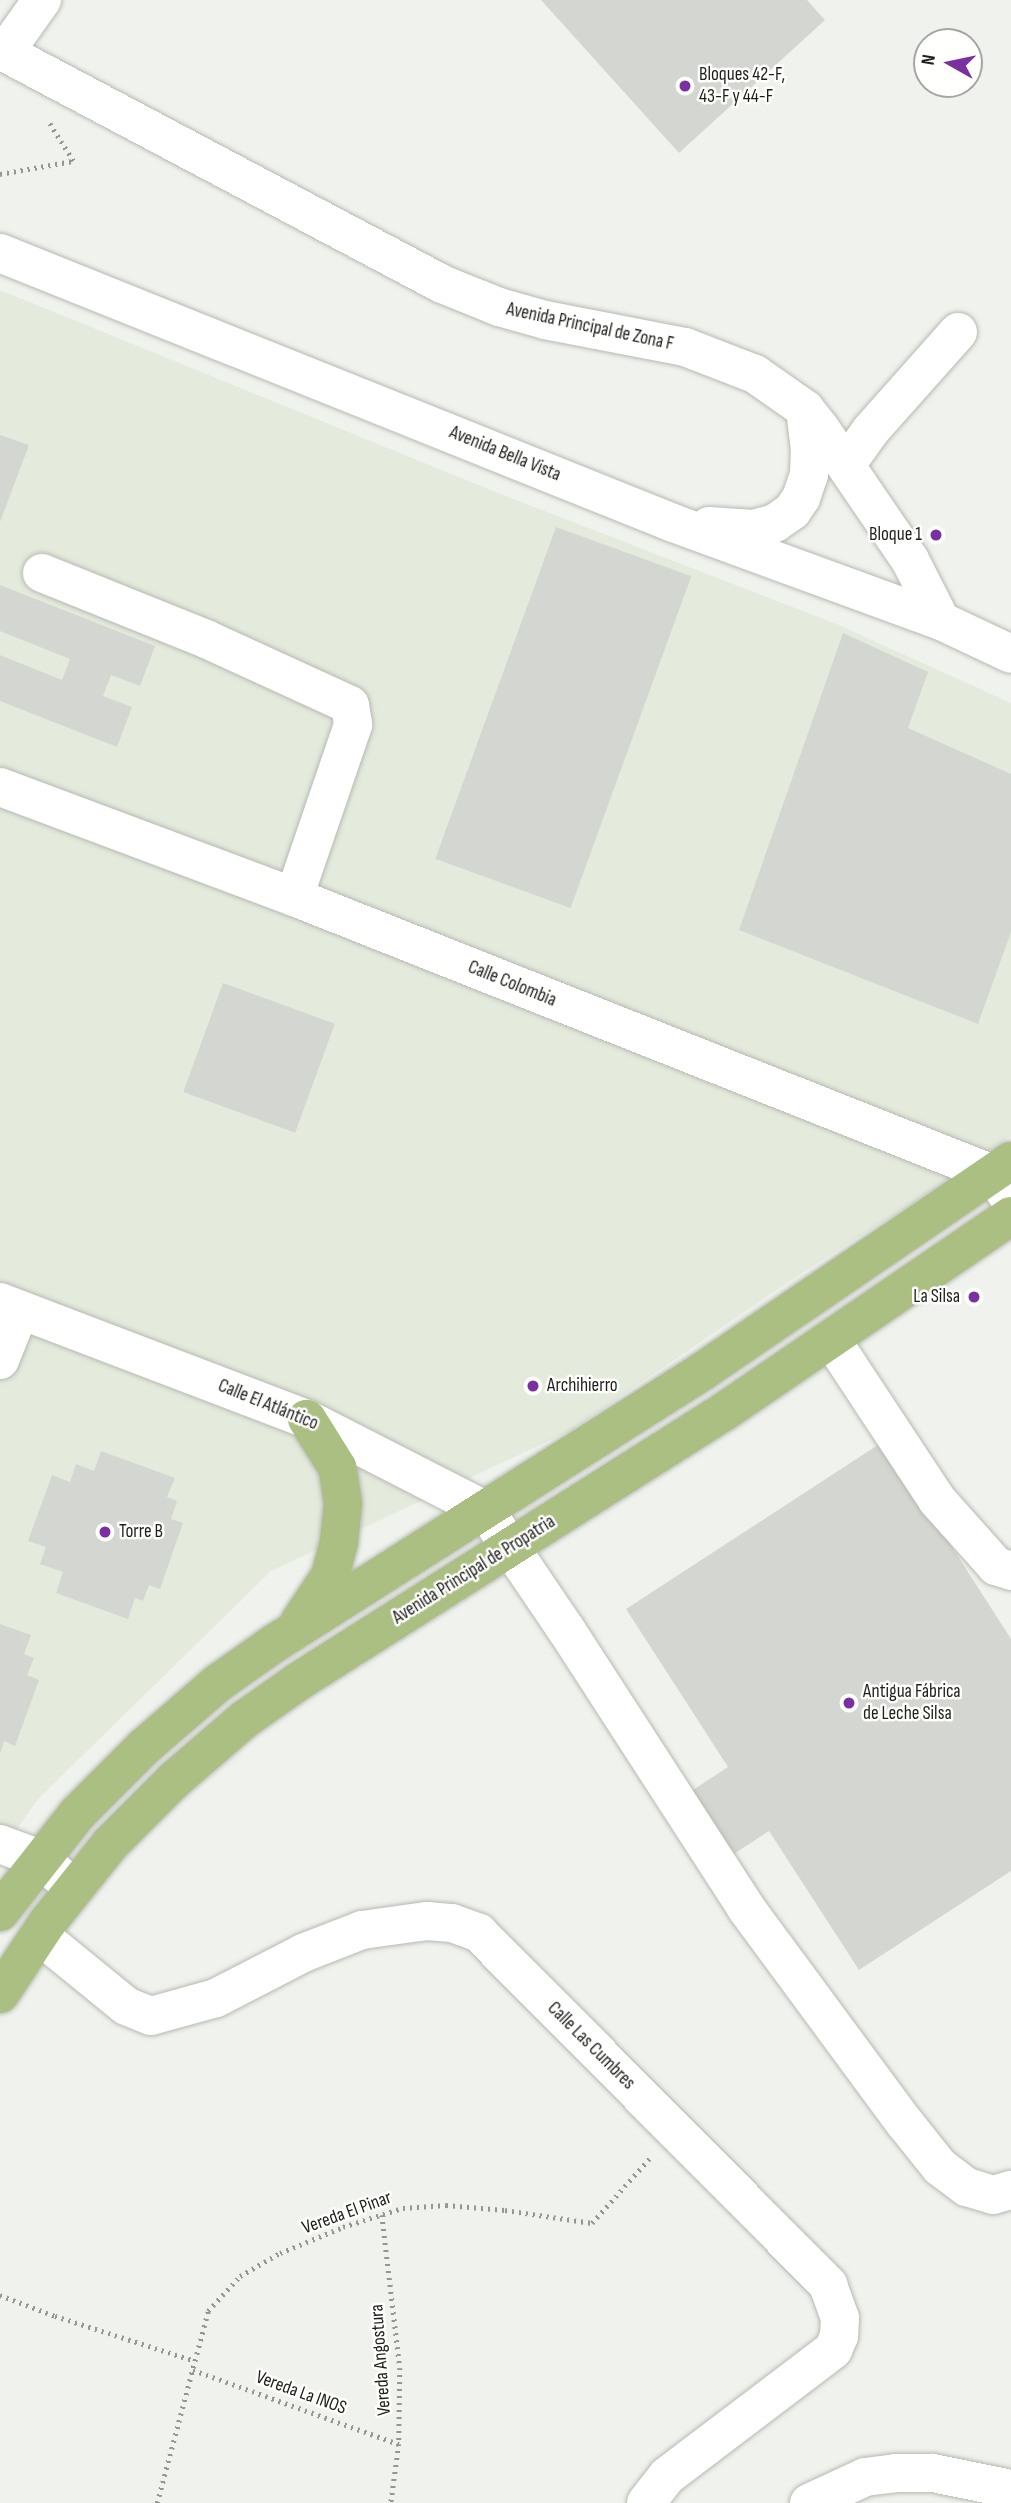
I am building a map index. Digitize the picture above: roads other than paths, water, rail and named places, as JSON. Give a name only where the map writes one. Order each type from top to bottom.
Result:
[{"type":"main road","points":[[0,1912],[77,1814],[144,1748],[232,1673],[1005,1179]]},
{"type":"main road","name":"Avenida Principal de Propatria","points":[[0,1994],[39,1935],[110,1844],[174,1780],[260,1708],[831,1339],[1011,1216]]},
{"type":"main road","points":[[294,1631],[330,1576],[340,1542],[343,1503],[337,1467],[307,1419]]},
{"type":"main road","points":[[232,1673],[260,1708]]},
{"type":"street","points":[[2,51],[42,0]]},
{"type":"street","name":"Avenida Principal de Zona F","points":[[2,51],[442,285],[499,307],[545,320],[685,347],[754,374],[805,409],[910,560],[940,621]]},
{"type":"street","name":"Avenida Bella Vista","points":[[0,253],[673,523],[940,621],[1011,654]]},
{"type":"street","points":[[846,466],[871,430],[958,332]]},
{"type":"street","points":[[673,523],[753,529],[775,523],[792,511],[801,498],[808,475],[810,450],[805,409]]},
{"type":"street","points":[[42,573],[206,639],[350,705],[353,725],[294,897]]},
{"type":"street","name":"Calle Colombia","points":[[0,788],[294,897],[1005,1179]]},
{"type":"street","points":[[0,1360],[10,1306]]},
{"type":"street","name":"Calle El Atlántico","points":[[10,1306],[307,1419],[485,1510],[746,1908],[904,2122],[940,2167],[967,2188],[993,2196],[1011,2190]]},
{"type":"street","points":[[831,1339],[937,1500],[996,1566],[1011,1571]]},
{"type":"street","points":[[0,1844],[40,1859],[74,1888]]},
{"type":"street","name":"Calle Las Cumbres","points":[[39,1935],[126,2006],[152,2016],[216,1998],[303,1953],[362,1930],[427,1921],[452,1923],[479,1933],[828,2285],[840,2318],[839,2336],[833,2350],[667,2476],[646,2503]]},
{"type":"street","points":[[809,2503],[865,2477],[896,2473],[933,2473],[1011,2489]]},
{"type":"place","name":"Bloques 42-F, 43-F y 44-F","points":[[685,86]]},
{"type":"place","name":"Bloque 1","points":[[936,535]]},
{"type":"place","name":"La Silsa","points":[[974,1297]]},
{"type":"place","name":"Archihierro","points":[[533,1386]]},
{"type":"place","name":"Torre B","points":[[105,1532]]},
{"type":"place","name":"Antigua Fábrica de Leche Silsa","points":[[849,1703]]}]
